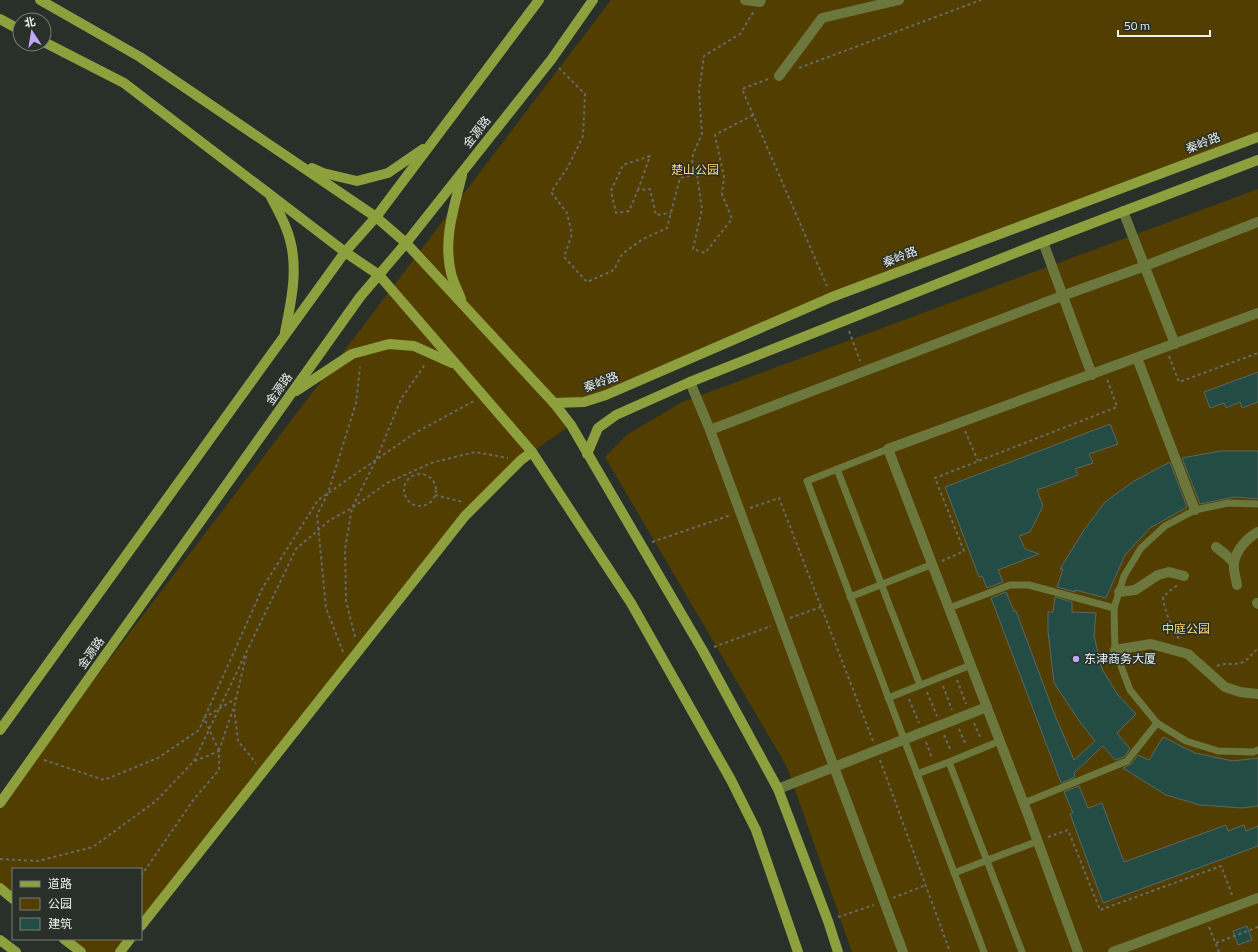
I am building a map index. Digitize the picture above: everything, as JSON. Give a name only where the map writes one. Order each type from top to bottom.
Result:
[{"type":"main road","points":[[40,0],[140,57],[376,217],[406,243],[554,403],[571,425],[703,651],[778,789],[828,921],[838,952]]},
{"type":"main road","points":[[0,730],[345,252],[376,217],[538,0]]},
{"type":"main road","name":"金源路","points":[[1,804],[360,297],[406,243],[552,60],[593,0]]},
{"type":"main road","points":[[0,20],[12,26]]},
{"type":"main road","points":[[52,46],[124,83],[345,252],[379,275],[532,452],[631,603],[731,780],[756,830],[798,952]]},
{"type":"main road","name":"秦岭路","points":[[554,403],[584,402],[606,395],[832,297],[1258,137]]},
{"type":"main road","points":[[285,156],[324,173],[356,181],[388,173],[430,145]]},
{"type":"main road","points":[[587,454],[598,428],[616,415],[690,382],[1043,242],[1258,160]]},
{"type":"main road","points":[[463,172],[449,229],[449,252],[451,274],[463,305]]},
{"type":"main road","points":[[269,194],[287,229],[292,249],[292,299],[284,337]]},
{"type":"main road","points":[[291,394],[352,354],[389,344],[414,346],[456,365]]},
{"type":"main road","points":[[142,925],[465,516],[521,460],[532,452]]},
{"type":"main road","points":[[0,888],[12,897]]},
{"type":"main road","points":[[0,940],[16,952]]},
{"type":"main road","points":[[65,940],[81,952]]},
{"type":"main road","points":[[120,952],[129,940]]},
{"type":"street","points":[[746,0],[745,1],[760,1]]},
{"type":"street","points":[[779,76],[822,18],[899,0]]},
{"type":"street","points":[[1123,211],[1145,266],[1171,346]]},
{"type":"street","points":[[710,430],[1258,222]]},
{"type":"street","points":[[1043,242],[1092,375]]},
{"type":"street","points":[[1078,952],[1024,803],[888,449],[1104,371],[1258,313]]},
{"type":"street","points":[[1137,358],[1195,510]]},
{"type":"street","points":[[690,382],[710,430],[903,952]]},
{"type":"street","points":[[1237,586],[1234,563],[1241,547],[1258,532]]},
{"type":"street","points":[[1216,547],[1234,563]]},
{"type":"street","points":[[1119,592],[1135,590],[1158,575],[1169,572],[1184,576]]},
{"type":"street","points":[[1115,650],[1151,644],[1188,654],[1225,687],[1240,692],[1258,694]]},
{"type":"street","points":[[778,789],[987,707]]},
{"type":"street","points":[[1113,952],[1258,898]]},
{"type":"lane","points":[[888,449],[807,481],[984,952]]},
{"type":"lane","points":[[837,469],[920,685]]},
{"type":"lane","points":[[1258,504],[1228,503],[1195,510],[1166,526],[1141,548],[1124,576],[1114,608],[1115,650],[1130,690],[1157,723],[1186,741],[1218,751],[1253,752],[1258,750]]},
{"type":"lane","points":[[850,597],[933,564]]},
{"type":"lane","points":[[950,608],[1010,585],[1029,585],[1114,608]]},
{"type":"lane","points":[[888,698],[971,665]]},
{"type":"lane","points":[[1024,803],[1127,761],[1157,723]]},
{"type":"lane","points":[[917,774],[1000,741]]},
{"type":"lane","points":[[949,762],[1022,952]]},
{"type":"lane","points":[[954,873],[1038,841]]},
{"type":"path","points":[[832,297],[742,89],[981,0]]},
{"type":"path","points":[[691,175],[693,154],[702,134],[699,92],[704,56],[740,34],[760,1]]},
{"type":"path","points":[[552,60],[585,94],[584,136],[568,167],[550,192],[567,214],[572,234],[564,257],[587,282],[614,270],[622,254],[643,239],[667,228],[680,178],[697,174],[702,209],[693,249],[705,253],[732,219],[722,194],[724,177],[715,135],[753,115]]},
{"type":"path","points":[[650,156],[638,190],[629,211],[616,213],[611,191],[623,165],[650,156]]},
{"type":"path","points":[[638,190],[650,189],[656,215],[671,213]]},
{"type":"path","points":[[845,321],[864,372]]},
{"type":"path","points":[[1171,346],[1179,382],[1258,353]]},
{"type":"path","points":[[359,650],[346,601],[345,549],[352,508],[376,460],[401,399],[426,362]]},
{"type":"path","points":[[348,664],[326,608],[317,515],[328,493],[356,404],[360,367]]},
{"type":"path","points":[[933,564],[964,551],[935,478],[1117,407],[1104,371]]},
{"type":"path","points":[[34,756],[104,780],[158,758],[199,730],[263,587],[318,500],[415,433],[483,397]]},
{"type":"path","points":[[962,422],[978,461]]},
{"type":"path","points":[[0,859],[38,861],[93,847],[156,801],[194,761],[296,550],[330,520],[352,508],[387,483],[431,463],[475,452],[521,460]]},
{"type":"path","points":[[424,474],[433,479],[435,484],[435,495],[433,499],[424,505],[414,504],[406,498],[404,493],[406,483],[413,475],[424,474]]},
{"type":"path","points":[[435,495],[455,500]]},
{"type":"path","points":[[641,546],[779,498],[877,750],[950,952]]},
{"type":"path","points":[[1180,586],[1174,587],[1163,597],[1164,607],[1169,622],[1188,654]]},
{"type":"path","points":[[703,651],[821,607]]},
{"type":"path","points":[[1206,670],[1222,664],[1232,665],[1243,662],[1251,657],[1258,649]]},
{"type":"path","points":[[142,875],[194,799],[219,770],[219,751],[234,707],[247,651]]},
{"type":"path","points":[[204,718],[236,699]]},
{"type":"path","points":[[234,707],[238,741],[263,771]]},
{"type":"path","points":[[204,718],[219,751]]},
{"type":"path","points":[[194,761],[219,751]]},
{"type":"path","points":[[1038,841],[1068,830],[1100,910],[1221,866],[1236,906]]},
{"type":"path","points":[[1206,918],[1219,952]]},
{"type":"path","points":[[1216,943],[1258,927]]},
{"type":"green space","name":"楚山公园","points":[[611,0],[1258,0],[1258,137],[832,297],[606,395],[554,403],[571,425],[532,452],[465,516],[142,925],[142,868],[12,868],[12,898],[0,888],[0,803]]},
{"type":"green space","name":"中庭公园","points":[[1258,189],[1258,952],[852,952],[787,767],[605,457],[628,434],[682,402]]},
{"type":"green space","points":[[65,940],[129,940],[120,952],[81,952]]},
{"type":"building","points":[[1258,372],[1258,402],[1242,408],[1240,402],[1226,408],[1224,403],[1210,408],[1204,392]]},
{"type":"building","points":[[1110,424],[1118,444],[1089,454],[1093,463],[1075,469],[1078,475],[1037,490],[1043,506],[1030,532],[1019,536],[1025,549],[1039,554],[998,570],[1003,582],[987,588],[982,576],[979,577],[945,487]]},
{"type":"building","points":[[1220,451],[1258,451],[1258,499],[1234,497],[1200,504],[1182,458]]},
{"type":"building","points":[[1170,462],[1187,507],[1150,528],[1125,555],[1106,598],[1057,587],[1063,569],[1060,569],[1084,530],[1105,502],[1134,481]]},
{"type":"building","points":[[1006,592],[1014,611],[1016,611],[1054,713],[1074,760],[1095,741],[1080,722],[1054,683],[1048,631],[1048,612],[1053,612],[1055,597],[1072,602],[1072,612],[1096,613],[1094,636],[1102,669],[1118,695],[1136,714],[1117,733],[1130,749],[1124,757],[1115,760],[1103,746],[1074,773],[1075,777],[1061,783],[991,598]]},
{"type":"building","points":[[1163,737],[1195,753],[1233,761],[1258,758],[1258,806],[1241,808],[1200,805],[1166,795],[1123,768],[1131,764],[1138,755],[1149,760]]},
{"type":"building","points":[[1079,786],[1088,808],[1102,803],[1124,862],[1226,825],[1228,831],[1244,825],[1246,831],[1258,826],[1258,846],[1103,903],[1070,814],[1073,813],[1064,792]]},
{"type":"building","points":[[1247,926],[1252,940],[1238,945],[1233,931]]},
{"type":"place","name":"东津商务大厦","points":[[1076,659]]}]
